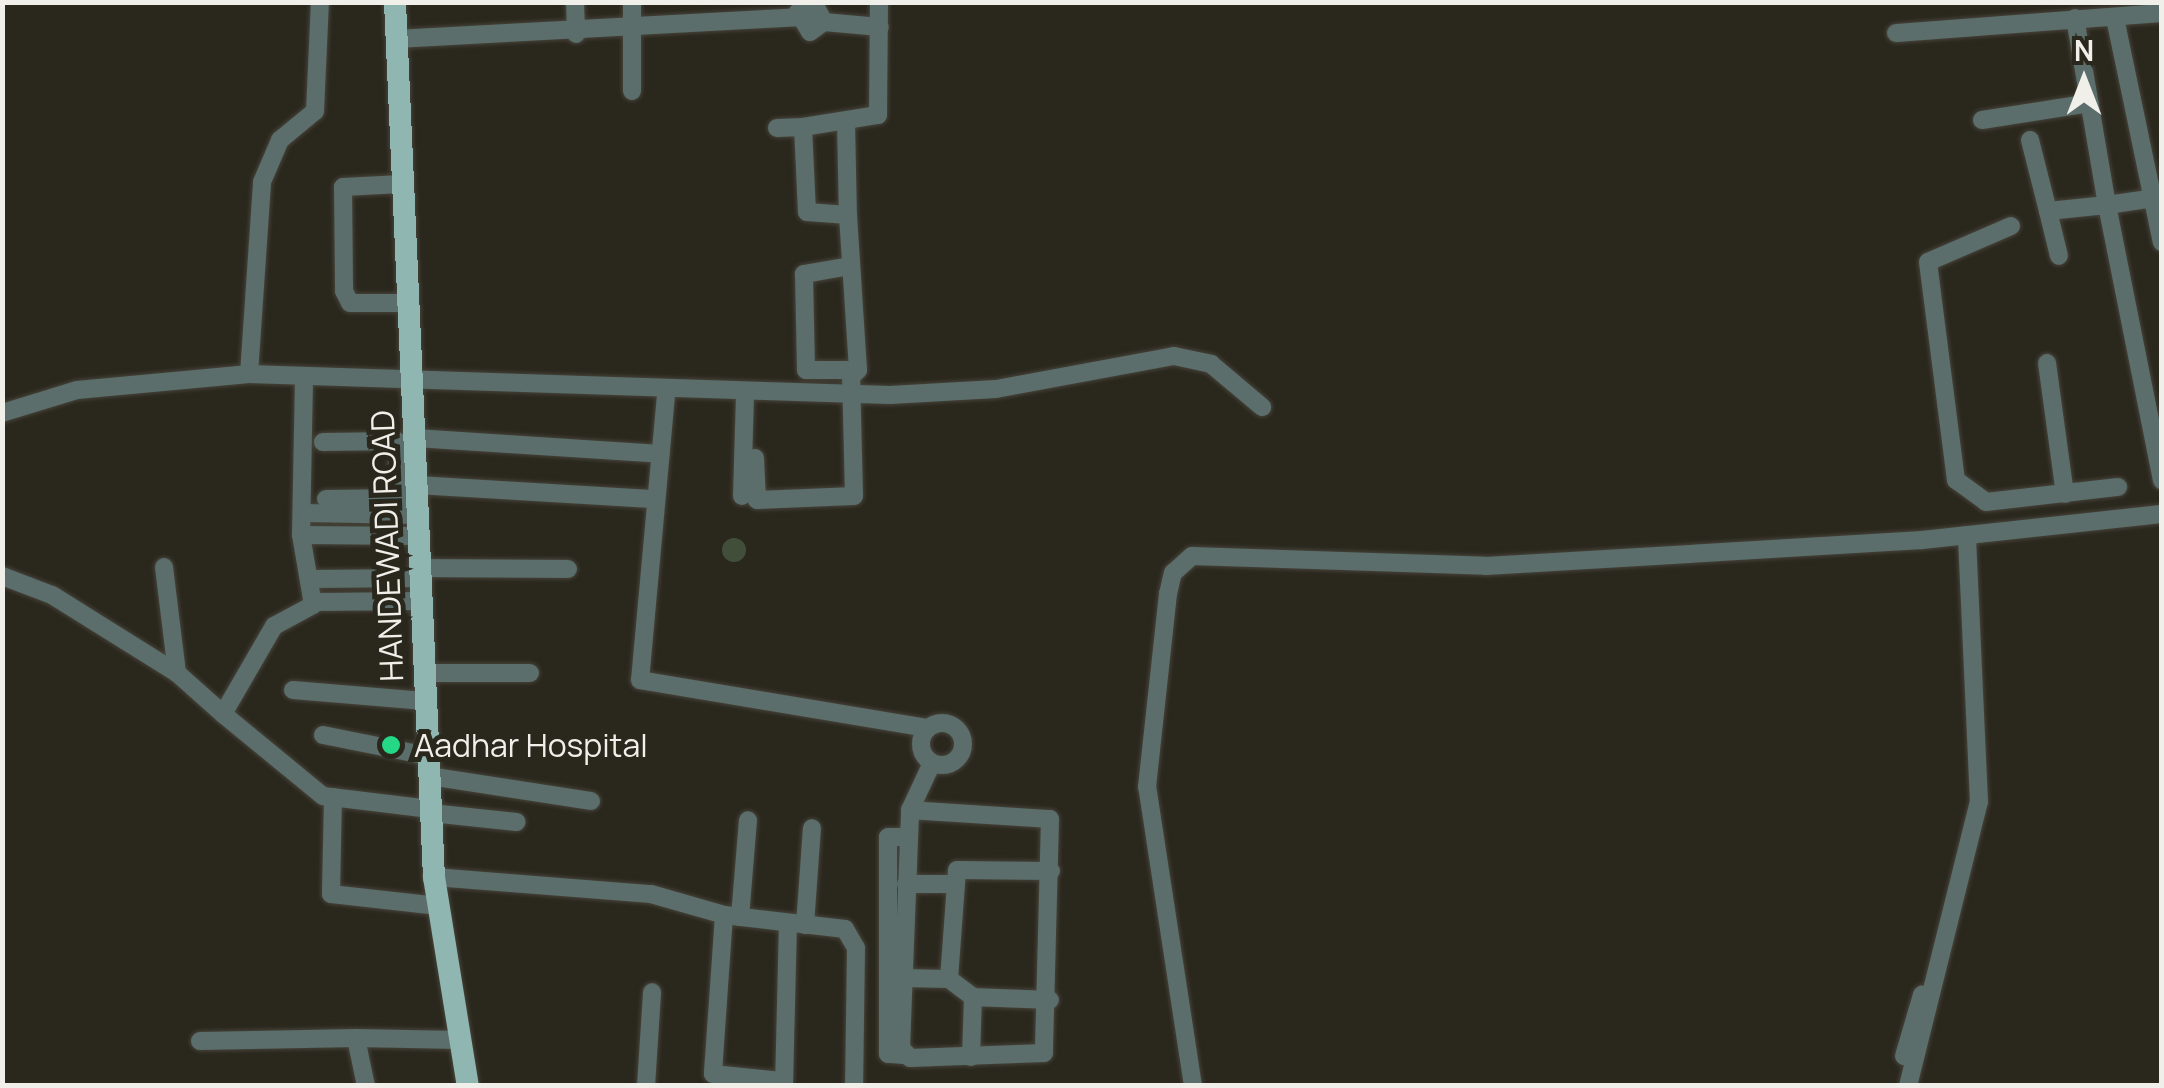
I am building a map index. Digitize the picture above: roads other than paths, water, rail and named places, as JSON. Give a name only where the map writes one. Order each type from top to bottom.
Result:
[{"type":"main road","name":"HANDEWADI ROAD","points":[[395,2],[400,184],[415,438],[411,497],[421,582],[434,877],[468,1086]]},
{"type":"street","points":[[249,374],[262,182],[280,140],[315,111],[320,2]]},
{"type":"street","points":[[575,2],[576,34]]},
{"type":"street","points":[[632,2],[632,91]]},
{"type":"street","points":[[776,128],[871,120],[883,107],[879,2]]},
{"type":"street","points":[[1896,34],[2162,13]]},
{"type":"street","points":[[396,39],[634,33],[796,18],[810,32],[824,22],[880,27]]},
{"type":"street","points":[[2075,18],[2107,205],[2162,481]]},
{"type":"street","points":[[2115,18],[2157,198],[2162,242]]},
{"type":"street","points":[[1982,120],[2090,103]]},
{"type":"street","points":[[755,458],[757,500],[854,496],[851,395],[858,370],[846,123]]},
{"type":"street","points":[[802,127],[807,212],[848,216]]},
{"type":"street","points":[[2030,140],[2059,256]]},
{"type":"street","points":[[400,184],[343,188],[344,292],[350,302],[408,302]]},
{"type":"street","points":[[2048,212],[2157,198]]},
{"type":"street","points":[[2011,226],[1928,262],[1938,364],[1951,392],[1950,450],[1962,493],[1986,502],[2118,486]]},
{"type":"street","points":[[850,266],[804,274],[806,370],[858,370]]},
{"type":"street","points":[[2,413],[77,390],[249,374],[666,394],[851,395],[996,389],[1174,356],[1211,364],[1262,407]]},
{"type":"street","points":[[2048,363],[2055,496],[2049,524]]},
{"type":"street","points":[[304,378],[301,535],[312,579],[312,602]]},
{"type":"street","points":[[666,394],[640,680],[928,728],[952,725],[962,738],[956,760],[932,762]]},
{"type":"street","points":[[742,496],[745,395]]},
{"type":"street","points":[[415,438],[660,454]]},
{"type":"street","points":[[322,442],[396,441],[411,497]]},
{"type":"street","points":[[302,513],[411,497]]},
{"type":"street","points":[[301,535],[411,497]]},
{"type":"street","points":[[326,499],[656,499]]},
{"type":"street","points":[[1193,1086],[1146,787],[1173,573],[1203,552],[1408,570],[1963,535],[2162,514]]},
{"type":"street","points":[[1896,1086],[1969,798],[1963,535]]},
{"type":"street","points":[[1908,1086],[1979,802],[1963,535]]},
{"type":"street","points":[[164,568],[177,673]]},
{"type":"street","points":[[223,714],[274,626],[312,602],[421,582],[568,569]]},
{"type":"street","points":[[2,576],[52,595],[177,673],[223,714],[333,797],[516,822]]},
{"type":"street","points":[[312,579],[421,582]]},
{"type":"street","points":[[425,673],[530,673]]},
{"type":"street","points":[[293,690],[426,701]]},
{"type":"street","points":[[928,728],[921,750],[932,762]]},
{"type":"street","points":[[322,735],[429,766],[592,801]]},
{"type":"street","points":[[904,1054],[902,978],[910,810],[932,762]]},
{"type":"street","points":[[333,797],[331,894],[438,906]]},
{"type":"street","points":[[908,837],[888,838],[888,1054],[971,1057],[1044,1053],[1050,1000],[1048,814],[910,810]]},
{"type":"street","points":[[748,820],[713,1074],[784,1083],[796,924],[812,828]]},
{"type":"street","points":[[949,979],[951,884],[956,870],[1050,871]]},
{"type":"street","points":[[434,877],[632,896],[732,916],[845,929],[854,939],[854,1086]]},
{"type":"street","points":[[906,884],[951,884]]},
{"type":"street","points":[[902,978],[949,979],[973,996],[1050,1000]]},
{"type":"street","points":[[646,1086],[652,992]]},
{"type":"street","points":[[971,1057],[973,996]]},
{"type":"street","points":[[356,1038],[366,1086]]},
{"type":"street","points":[[200,1041],[460,1040]]},
{"type":"place","name":"Aadhar Hospital","points":[[391,745]]}]
